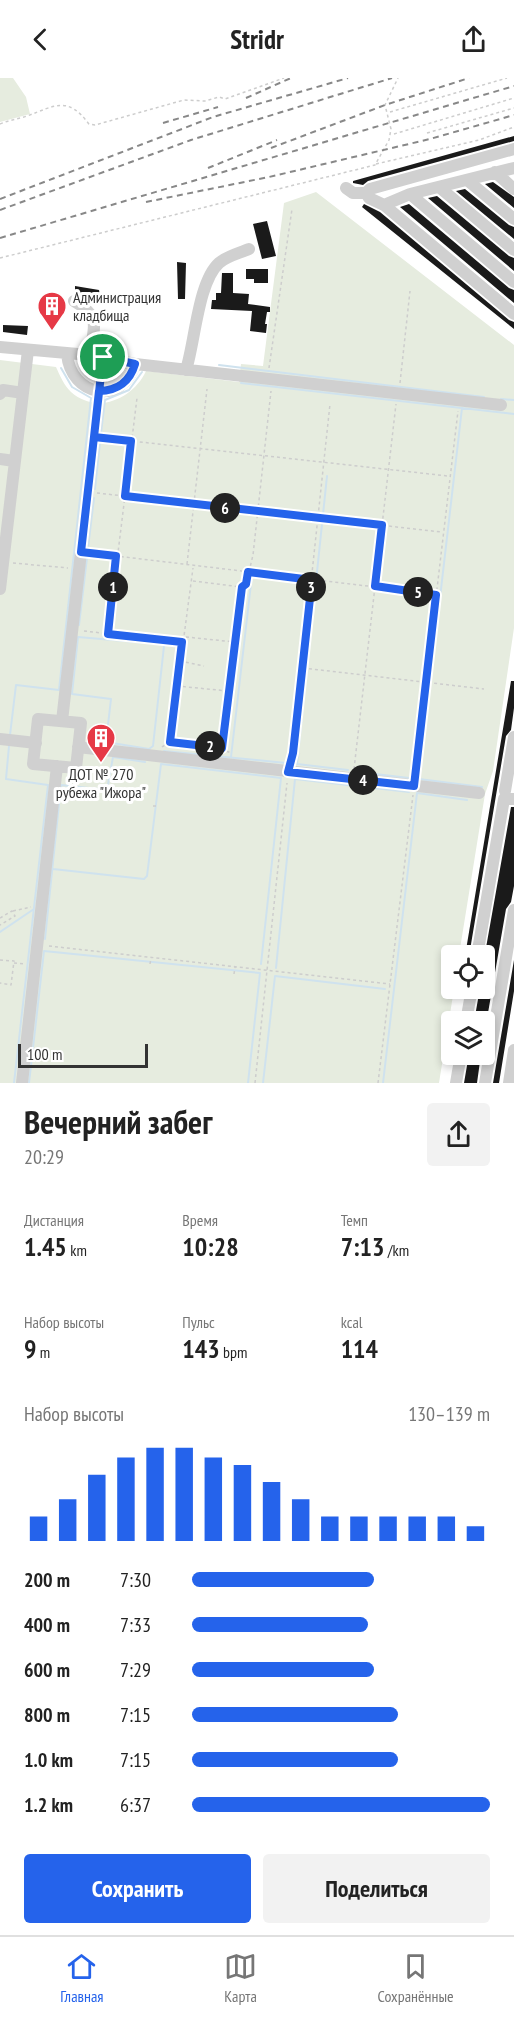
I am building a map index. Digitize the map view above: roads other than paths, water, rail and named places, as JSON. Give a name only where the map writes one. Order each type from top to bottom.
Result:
[{"type":"street","points":[[346,188],[353,193],[366,193],[370,189],[514,149]]},
{"type":"street","points":[[384,205],[410,194],[514,168]]},
{"type":"street","points":[[495,172],[514,189]]},
{"type":"street","points":[[467,180],[514,219]]},
{"type":"street","points":[[439,187],[514,250]]},
{"type":"street","points":[[366,193],[369,198],[384,205],[514,314]]},
{"type":"street","points":[[410,194],[514,282]]},
{"type":"street","points":[[186,370],[191,355],[194,329],[213,270],[221,261],[249,249]]},
{"type":"street","points":[[74,300],[88,310],[95,322],[89,355]]},
{"type":"street","points":[[0,347],[89,355],[135,364],[501,405]]},
{"type":"street","points":[[0,589],[28,351]]},
{"type":"street","points":[[68,354],[68,365],[79,383],[99,391],[111,390],[122,384],[131,375],[135,364]]},
{"type":"street","points":[[62,722],[103,357]]},
{"type":"street","points":[[0,394],[3,390],[23,393]]},
{"type":"street","points":[[0,459],[14,461]]},
{"type":"street","points":[[38,719],[62,722],[81,723],[76,768],[33,764],[38,719]]},
{"type":"street","points":[[479,945],[504,799],[510,795],[514,736]]},
{"type":"street","points":[[0,739],[36,743]]},
{"type":"street","points":[[78,747],[353,778],[416,778],[478,793]]},
{"type":"street","points":[[22,1083],[57,766]]},
{"type":"street","points":[[485,1083],[514,910]]},
{"type":"street","points":[[511,1075],[514,1050]]},
{"type":"street","points":[[456,1083],[459,1065]]},
{"type":"waterway","points":[[219,365],[484,397]]},
{"type":"waterway","points":[[10,735],[16,685],[59,690],[91,398],[72,387],[61,368]]},
{"type":"waterway","points":[[101,433],[105,400],[129,390],[142,372]]},
{"type":"waterway","points":[[241,383],[514,414]]},
{"type":"waterway","points":[[501,399],[514,400]]},
{"type":"waterway","points":[[462,408],[419,779],[482,787]]},
{"type":"waterway","points":[[95,489],[100,442]]},
{"type":"waterway","points":[[327,476],[297,764],[348,770]]},
{"type":"waterway","points":[[88,548],[94,498]]},
{"type":"waterway","points":[[79,625],[87,558]]},
{"type":"waterway","points":[[231,757],[252,575]]},
{"type":"waterway","points":[[159,644],[78,637],[72,694],[111,699],[106,742],[149,749],[153,746],[164,646]]},
{"type":"waterway","points":[[9,746],[6,779],[48,785],[14,1083]]},
{"type":"waterway","points":[[164,751],[286,763]]},
{"type":"waterway","points":[[45,939],[61,785],[107,790],[113,757],[145,762]]},
{"type":"waterway","points":[[53,869],[144,879],[147,876],[161,764],[281,778],[261,964]]},
{"type":"waterway","points":[[358,772],[409,778]]},
{"type":"waterway","points":[[276,968],[295,779],[409,792]]},
{"type":"waterway","points":[[383,1083],[417,793],[467,800]]},
{"type":"waterway","points":[[0,932],[34,909]]},
{"type":"waterway","points":[[29,1083],[44,951],[260,973],[248,1083]]},
{"type":"waterway","points":[[263,1083],[275,976],[385,989]]},
{"type":"railway","points":[[246,98],[291,78]]},
{"type":"railway","points":[[0,199],[213,117],[348,78]]},
{"type":"railway","points":[[0,210],[191,140],[392,78]]},
{"type":"railway","points":[[271,148],[385,105],[469,78]]},
{"type":"railway","points":[[0,238],[514,86]]},
{"type":"railway","points":[[163,123],[218,107]]},
{"type":"railway","points":[[146,202],[269,177],[430,139],[514,115]]},
{"type":"railway","points":[[208,168],[277,140]]},
{"type":"place","name":"Администрация кладбища","points":[[52,332]]},
{"type":"place","name":"ДОТ № 270 рубежа \"Ижора\"","points":[[101,764]]}]
